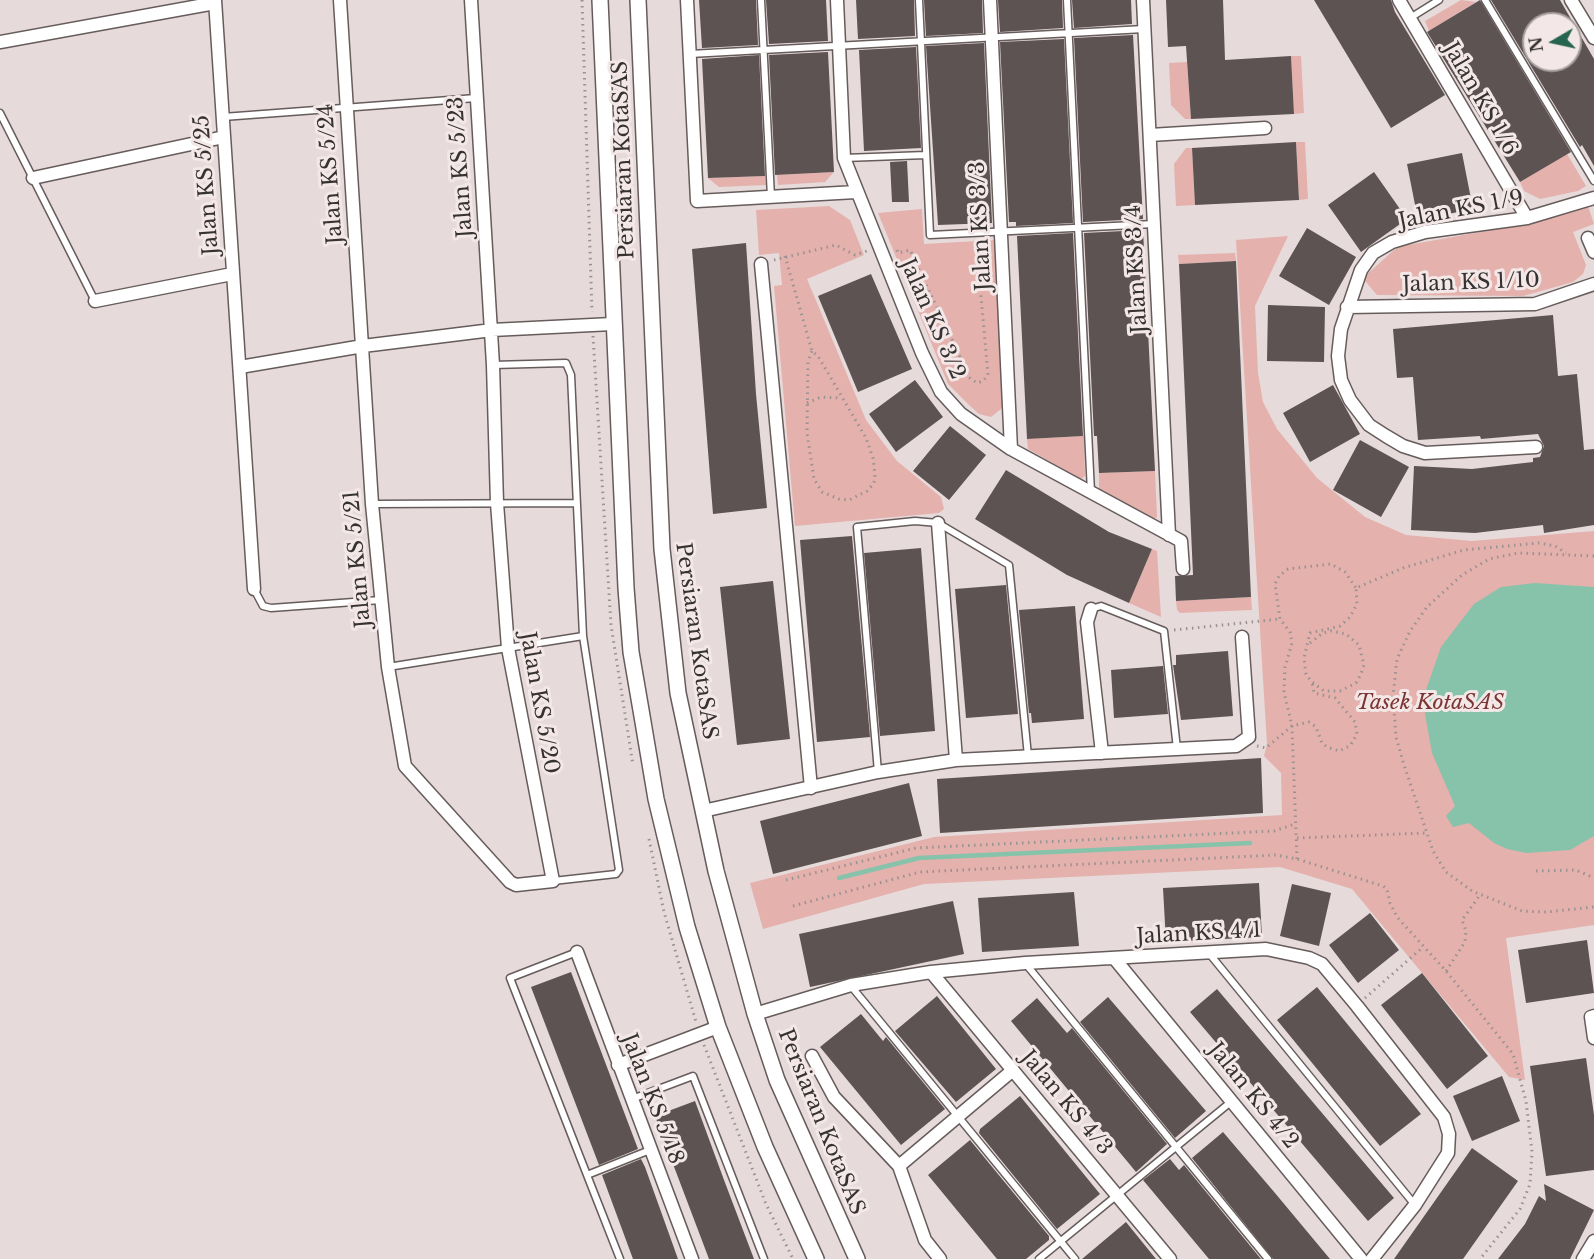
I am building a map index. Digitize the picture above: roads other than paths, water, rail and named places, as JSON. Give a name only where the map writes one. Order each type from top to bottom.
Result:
[{"type":"street","name":"Jalan KS 5/24","points":[[340,0],[345,108],[363,346]]},
{"type":"street","name":"Jalan KS 5/23","points":[[471,0],[492,330]]},
{"type":"street","name":"Persiaran KotaSAS","points":[[600,0],[612,324],[632,652],[656,799],[687,927],[718,1027],[774,1168],[816,1259]]},
{"type":"street","name":"Persiaran KotaSAS","points":[[638,0],[662,549],[678,693],[716,871],[755,1014],[777,1080],[857,1259]]},
{"type":"street","points":[[687,0],[697,201],[856,192]]},
{"type":"street","name":"Jalan KS 3/2","points":[[837,0],[844,158],[922,353],[941,392],[961,414],[1011,449],[1169,536]]},
{"type":"street","name":"Jalan KS 3/3","points":[[990,0],[1011,449]]},
{"type":"street","name":"Jalan KS 3/4","points":[[1143,0],[1169,536]]},
{"type":"street","name":"Jalan KS 1/6","points":[[1399,0],[1527,218]]},
{"type":"street","points":[[1571,0],[1594,38]]},
{"type":"street","points":[[0,42],[215,1]]},
{"type":"street","name":"Jalan KS 5/25","points":[[215,1],[254,589]]},
{"type":"street","points":[[1150,135],[1265,128]]},
{"type":"street","points":[[33,178],[224,137]]},
{"type":"street","name":"Jalan KS 1/9","points":[[1536,447],[1425,453],[1403,446],[1369,425],[1350,400],[1341,380],[1338,356],[1347,307],[1361,270],[1373,253],[1392,242],[1425,232],[1527,218],[1594,198]]},
{"type":"street","points":[[1588,238],[1594,252]]},
{"type":"street","points":[[761,264],[811,788]]},
{"type":"street","points":[[95,302],[232,274]]},
{"type":"street","name":"Jalan KS 1/10","points":[[1347,307],[1535,304],[1594,284]]},
{"type":"street","points":[[240,367],[363,346],[492,330],[612,324]]},
{"type":"street","name":"Jalan KS 5/20","points":[[492,330],[497,504],[507,648],[553,881]]},
{"type":"street","name":"Jalan KS 5/21","points":[[363,346],[372,504],[381,600],[388,667],[405,766],[510,882],[516,885],[553,881]]},
{"type":"street","points":[[938,523],[956,760]]},
{"type":"street","points":[[1169,536],[1181,541],[1183,569]]},
{"type":"street","points":[[1091,609],[1087,622],[1102,753]]},
{"type":"street","points":[[703,811],[878,772],[956,760],[1236,746],[1249,737],[1242,637]]},
{"type":"street","name":"Jalan KS 4/1","points":[[755,1014],[851,985],[931,972],[1025,963],[1208,951],[1266,949],[1309,958],[1322,964],[1357,1006],[1444,1117],[1449,1134],[1448,1153],[1415,1204],[1372,1259]]},
{"type":"street","name":"Jalan KS 5/18","points":[[577,952],[692,1259]]},
{"type":"street","name":"Jalan KS 4/2","points":[[1114,958],[1361,1259]]},
{"type":"street","name":"Jalan KS 4/3","points":[[931,972],[1170,1259]]},
{"type":"street","points":[[1592,1017],[1594,1038]]},
{"type":"street","points":[[618,1065],[718,1027]]},
{"type":"street","points":[[812,1056],[834,1097],[899,1166],[925,1240],[940,1259]]},
{"type":"street","points":[[899,1166],[1013,1070]]},
{"type":"street","points":[[1583,1259],[1594,1241]]},
{"type":"lane","points":[[761,0],[771,197]]},
{"type":"lane","points":[[919,0],[930,235],[1155,224]]},
{"type":"lane","points":[[1067,0],[1091,495]]},
{"type":"lane","points":[[1410,18],[1439,0]]},
{"type":"lane","points":[[1485,0],[1594,181]]},
{"type":"lane","points":[[690,54],[1145,29]]},
{"type":"lane","points":[[222,117],[476,98]]},
{"type":"lane","points":[[0,113],[95,302]]},
{"type":"lane","points":[[844,158],[926,155]]},
{"type":"lane","points":[[494,365],[566,363],[569,367],[583,636],[619,870],[616,874],[553,881]]},
{"type":"lane","points":[[372,504],[575,503]]},
{"type":"lane","points":[[878,772],[857,527],[915,521],[938,523],[1009,565],[1028,756]]},
{"type":"lane","points":[[254,589],[263,606],[271,608],[381,600]]},
{"type":"lane","points":[[1091,609],[1101,606],[1164,631],[1177,750]]},
{"type":"lane","points":[[388,667],[583,636]]},
{"type":"lane","points":[[1208,951],[1415,1204]]},
{"type":"lane","points":[[577,952],[510,978],[620,1259]]},
{"type":"lane","points":[[1025,963],[1268,1259]]},
{"type":"lane","points":[[851,985],[1075,1259]]},
{"type":"lane","points":[[632,1100],[693,1076],[764,1259]]},
{"type":"lane","points":[[1039,1259],[1232,1101]]},
{"type":"lane","points":[[587,1175],[650,1150]]},
{"type":"waterway","points":[[839,878],[919,858],[1250,843]]},
{"type":"park label","name":"Tasek KotaSAS","points":[[1430,703]]}]
